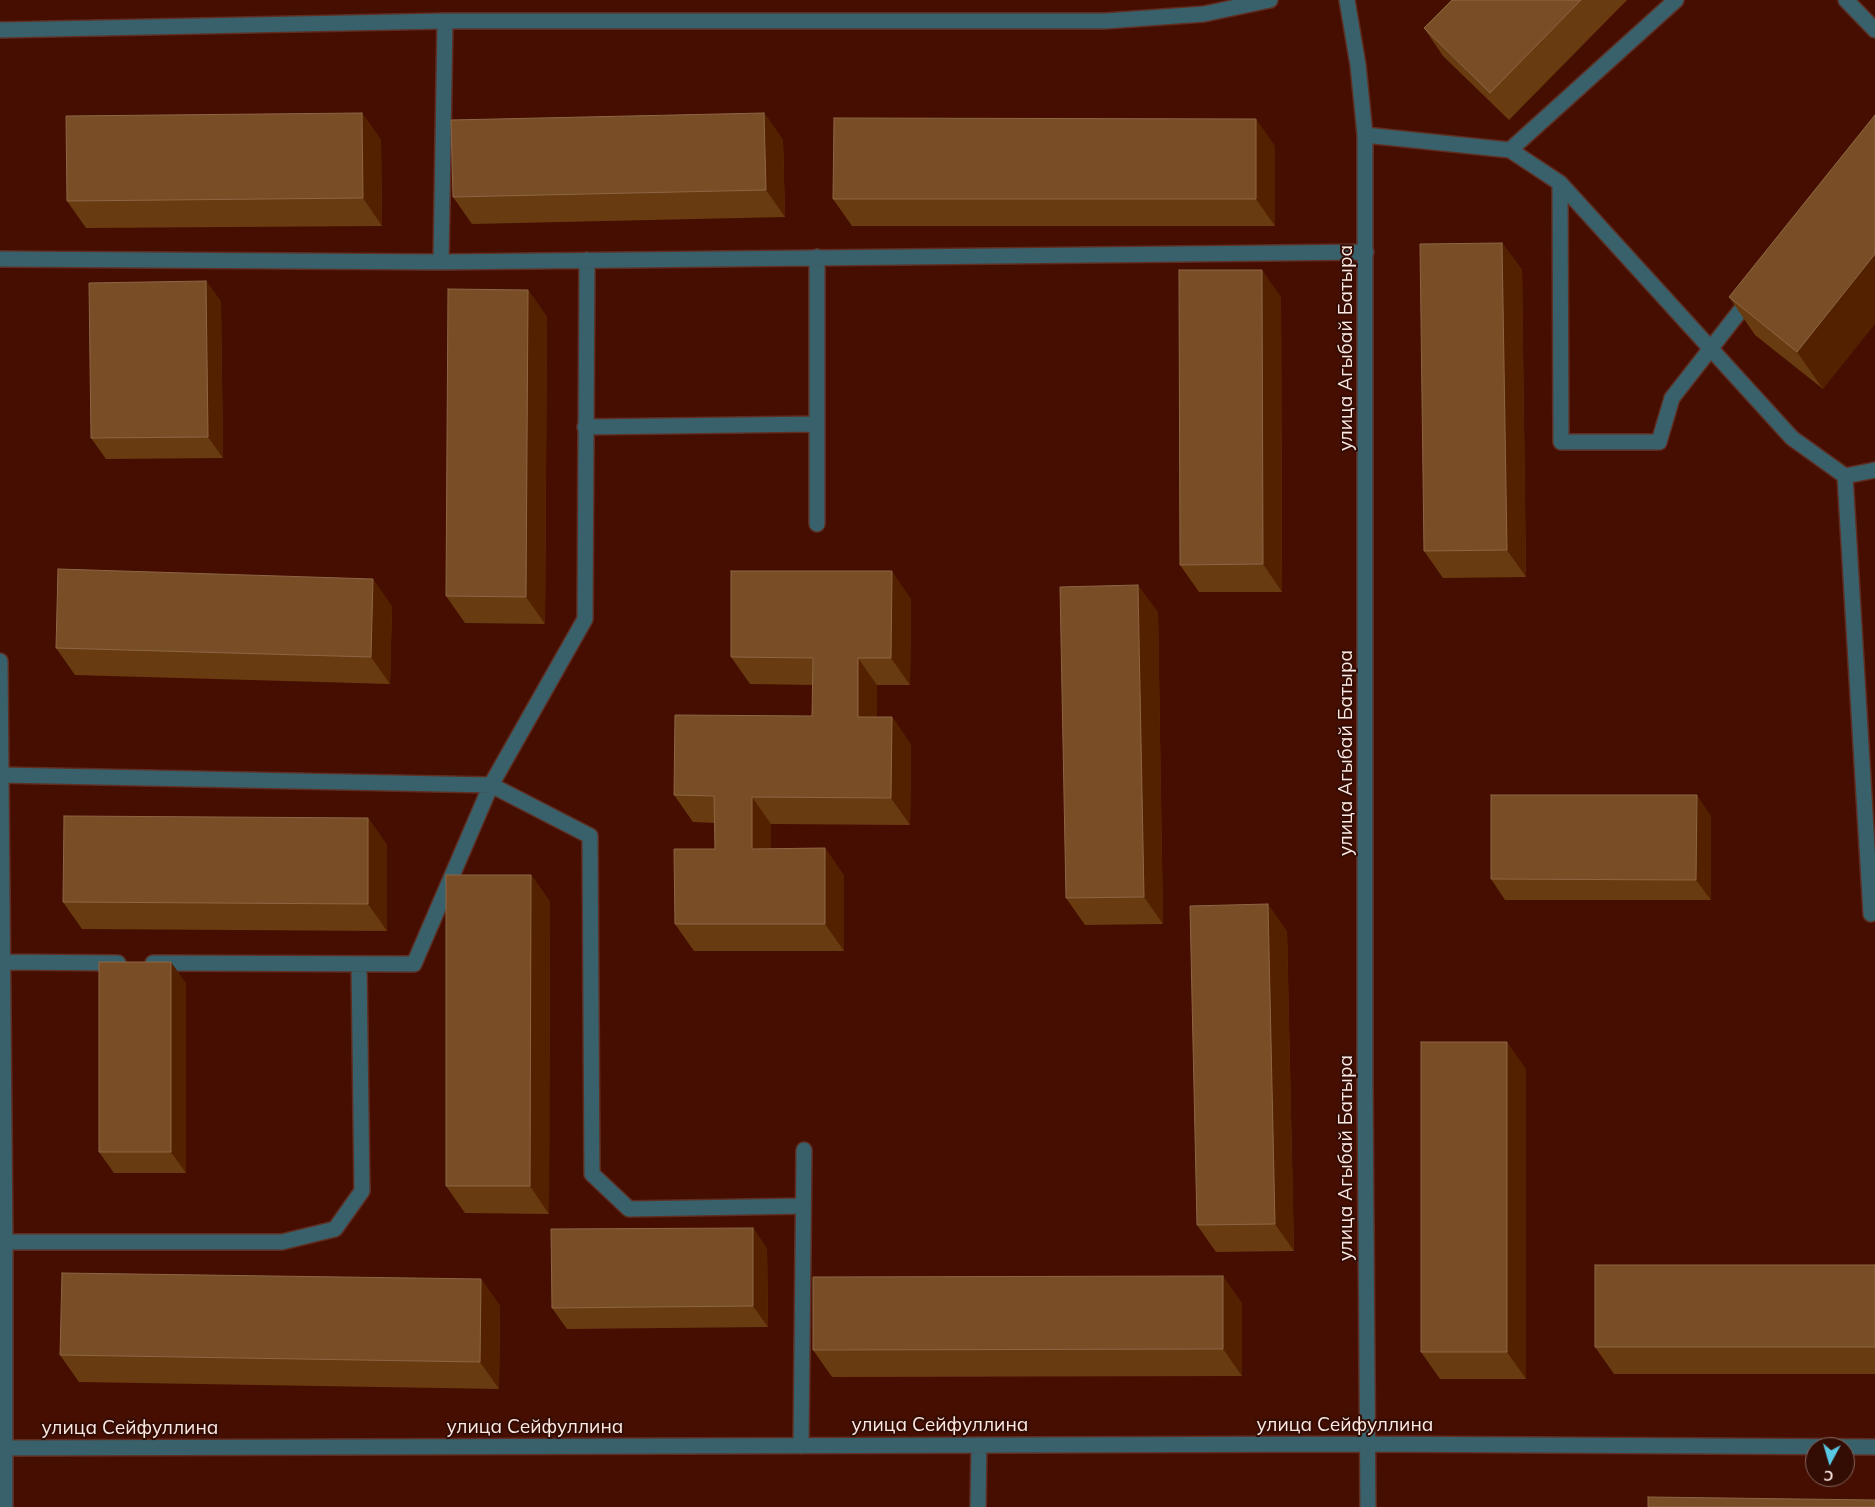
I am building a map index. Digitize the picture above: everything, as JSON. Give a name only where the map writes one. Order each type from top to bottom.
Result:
[{"type":"street","points":[[0,30],[445,21],[1105,21],[1204,14],[1270,0]]},
{"type":"street","name":"улица Агыбай Батыра","points":[[1348,0],[1358,65],[1365,135],[1365,1085],[1368,1507]]},
{"type":"street","points":[[1510,150],[1676,0]]},
{"type":"street","points":[[1846,0],[1875,30]]},
{"type":"street","points":[[441,262],[445,21]]},
{"type":"street","points":[[1365,135],[1510,150],[1560,183],[1792,438],[1846,476],[1875,470]]},
{"type":"street","points":[[1560,183],[1561,442],[1658,442],[1672,398],[1760,286]]},
{"type":"street","points":[[0,259],[441,262],[1366,252]]},
{"type":"street","points":[[817,258],[817,524]]},
{"type":"street","points":[[2,962],[414,964],[491,785],[585,619],[586,260]]},
{"type":"street","points":[[585,427],[817,424]]},
{"type":"street","points":[[1846,476],[1871,914]]},
{"type":"street","points":[[0,661],[5,1242],[5,1507]]},
{"type":"street","points":[[1,775],[491,785],[590,836],[592,1174],[629,1209],[803,1206]]},
{"type":"street","points":[[5,1242],[282,1242],[335,1229],[362,1191],[359,964]]},
{"type":"street","points":[[801,1446],[804,1150]]},
{"type":"street","name":"улица Сейфуллина","points":[[6,1448],[1368,1444],[1875,1447]]},
{"type":"street","points":[[978,1507],[979,1445]]},
{"type":"building","points":[[1452,0],[1581,0],[1490,93],[1424,28]]},
{"type":"building","points":[[362,113],[363,198],[67,201],[66,116]]},
{"type":"building","points":[[764,113],[766,190],[453,197],[451,120]]},
{"type":"building","points":[[1875,115],[1875,254],[1797,352],[1729,297]]},
{"type":"building","points":[[834,118],[1256,119],[1256,199],[833,199]]},
{"type":"building","points":[[1502,243],[1507,550],[1424,551],[1420,244]]},
{"type":"building","points":[[1179,270],[1262,270],[1263,564],[1180,565]]},
{"type":"building","points":[[206,281],[208,437],[91,438],[89,283]]},
{"type":"building","points":[[448,289],[528,290],[526,597],[446,596]]},
{"type":"building","points":[[58,569],[373,579],[371,657],[56,648]]},
{"type":"building","points":[[731,571],[892,571],[891,658],[858,658],[858,717],[892,717],[891,798],[752,797],[752,849],[825,848],[825,924],[675,924],[674,849],[715,849],[714,796],[674,795],[675,715],[812,716],[813,658],[731,657]]},
{"type":"building","points":[[1138,585],[1144,897],[1066,898],[1060,587]]},
{"type":"building","points":[[1491,795],[1697,795],[1696,880],[1491,879]]},
{"type":"building","points":[[64,816],[368,818],[368,904],[63,902]]},
{"type":"building","points":[[446,875],[531,875],[530,1186],[446,1186]]},
{"type":"building","points":[[1268,904],[1275,1224],[1197,1225],[1190,906]]},
{"type":"building","points":[[99,962],[171,962],[171,1152],[99,1152]]},
{"type":"building","points":[[1421,1042],[1507,1042],[1507,1352],[1421,1352]]},
{"type":"building","points":[[753,1228],[753,1306],[552,1308],[551,1229]]},
{"type":"building","points":[[1595,1265],[1875,1265],[1875,1347],[1595,1347]]},
{"type":"building","points":[[62,1273],[481,1279],[480,1362],[60,1355]]},
{"type":"building","points":[[1223,1276],[1223,1349],[813,1350],[813,1277]]},
{"type":"building","points":[[1648,1497],[1875,1500],[1875,1507],[1648,1507]]}]
